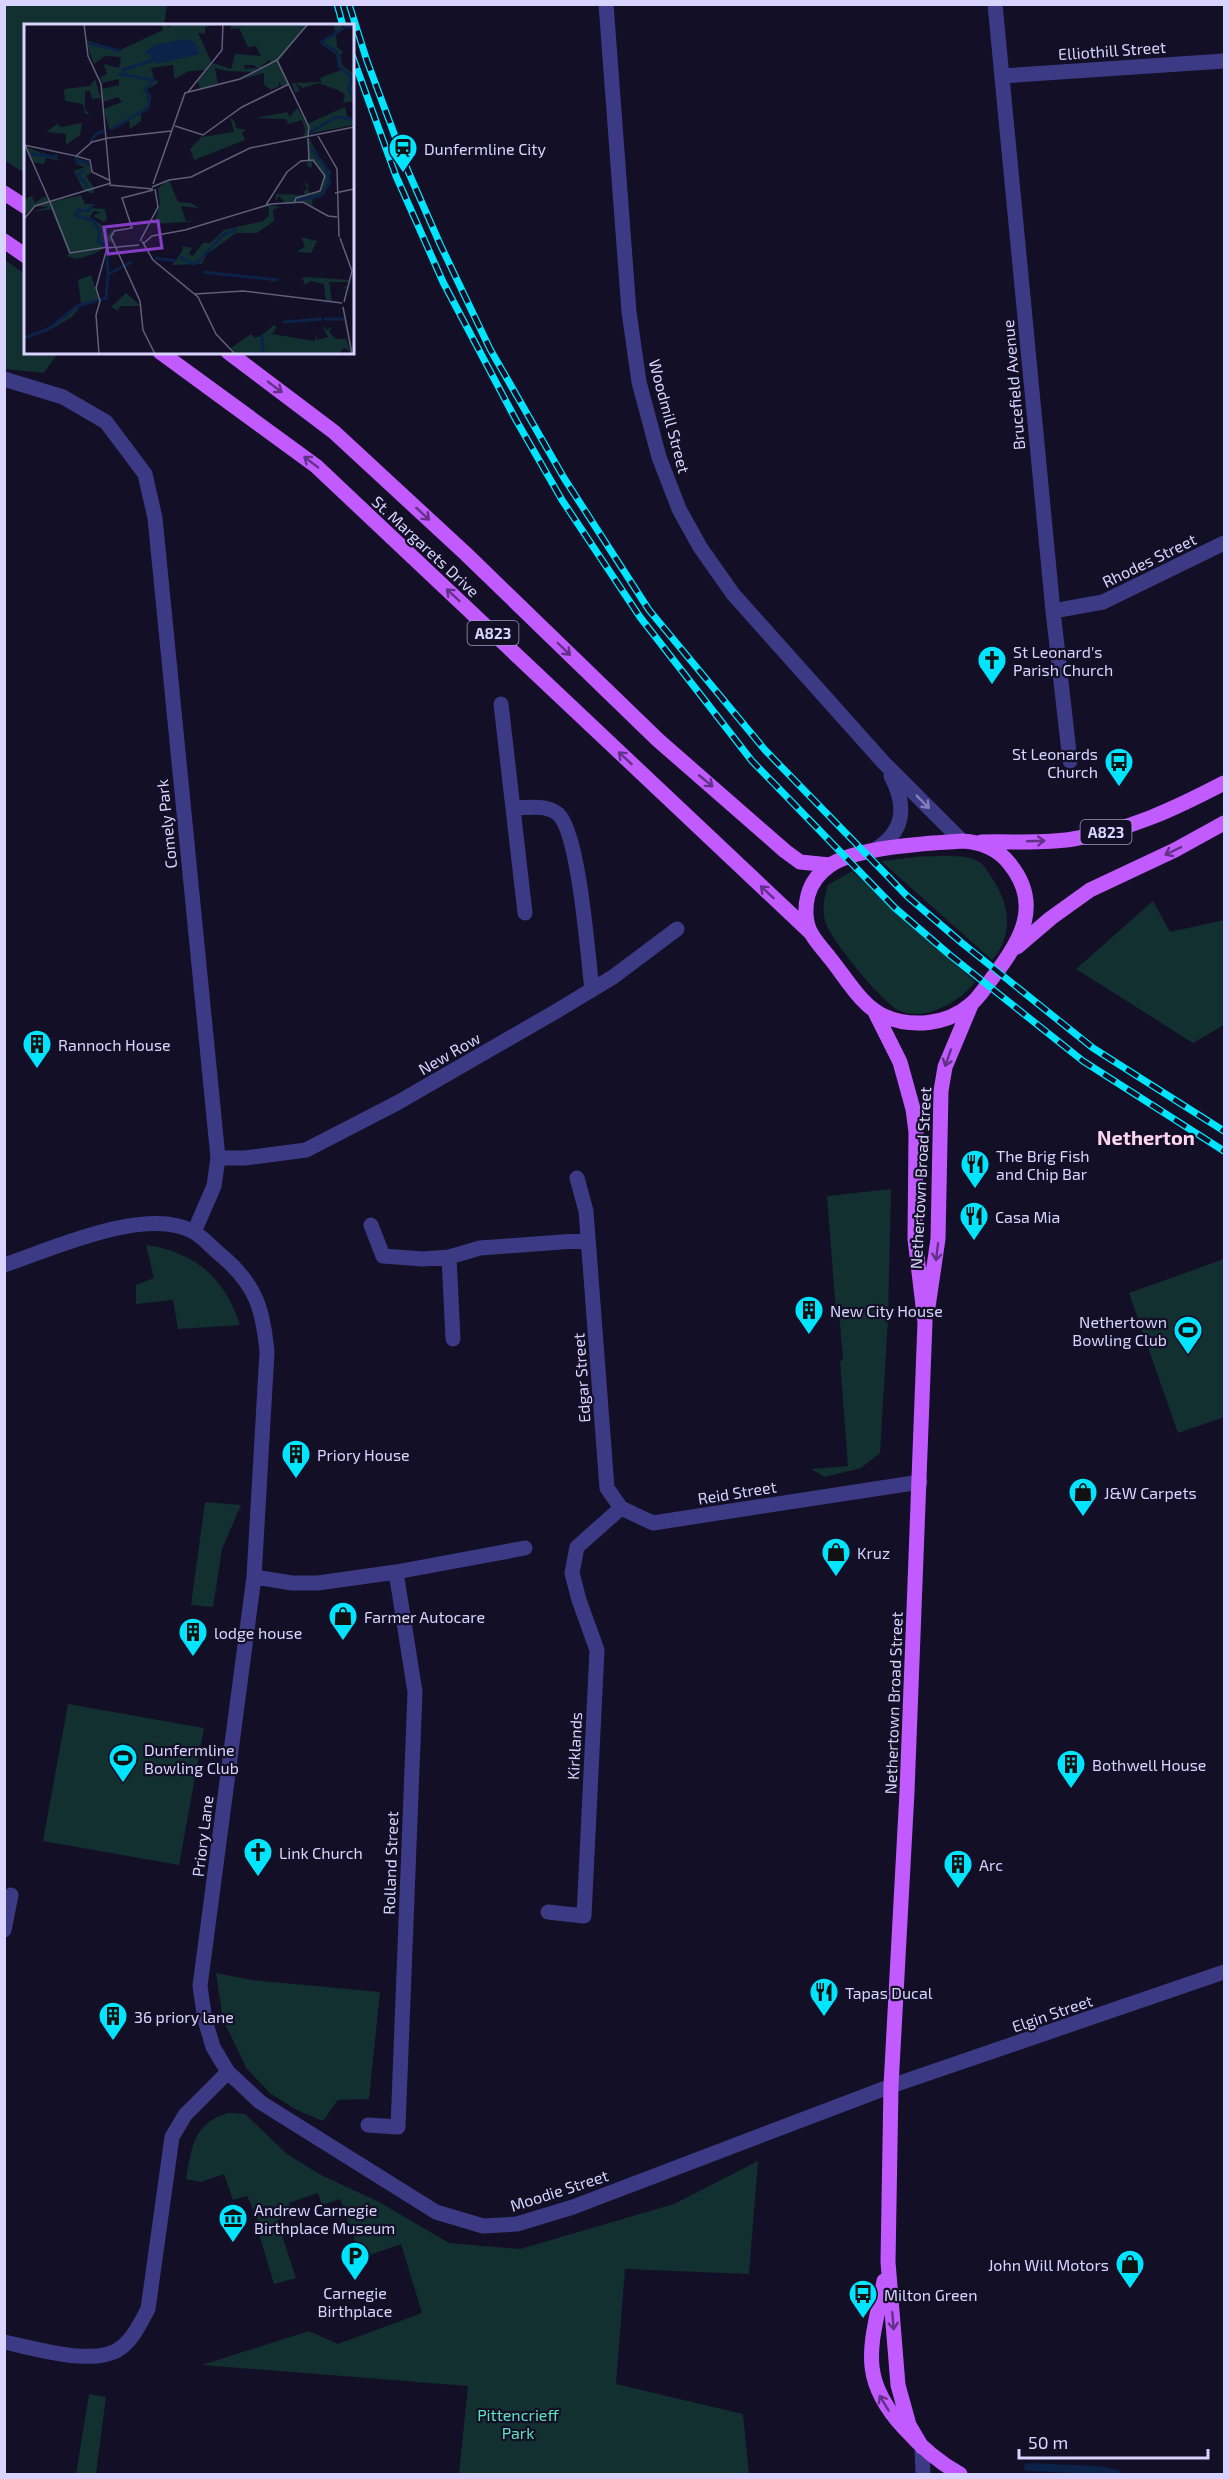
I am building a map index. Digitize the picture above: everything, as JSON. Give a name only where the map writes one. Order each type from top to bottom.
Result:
[{"type":"main road","points":[[4,193],[24,206]]},
{"type":"main road","points":[[4,241],[24,255]]},
{"type":"main road","name":"St. Margarets Drive","points":[[163,354],[316,466],[810,932]]},
{"type":"main road","name":"St. Margarets Drive","points":[[231,354],[334,432],[466,554],[658,740],[785,851],[800,862],[830,865]]},
{"type":"main road","name":"A823","points":[[830,865],[870,852],[908,845],[962,841],[1071,839],[1101,833],[1160,816],[1224,783]]},
{"type":"main road","name":"A823","points":[[810,932],[874,1012],[891,1019],[921,1023],[943,1019],[971,1004],[1013,951],[1084,893],[1224,823]]},
{"type":"main road","name":"A823","points":[[978,842],[1000,853],[1022,881],[1025,891],[1024,924],[1013,951]]},
{"type":"main road","points":[[810,932],[807,916],[808,896],[819,874],[830,865]]},
{"type":"main road","name":"Nethertown Broad Street","points":[[888,2262],[891,2086],[920,1482],[925,1322],[938,1239],[941,1091],[945,1067],[971,1004]]},
{"type":"main road","name":"Nethertown Broad Street","points":[[874,1012],[884,1025],[900,1062],[913,1109],[916,1132],[915,1239],[925,1322]]},
{"type":"main road","points":[[888,2262],[898,2385],[909,2425],[922,2447]]},
{"type":"main road","points":[[888,2262],[872,2342],[873,2380],[886,2409],[938,2462],[960,2475]]},
{"type":"street","name":"Woodmill Street","points":[[606,4],[629,312],[639,381],[659,457],[679,508],[700,547],[733,594],[884,763],[962,841]]},
{"type":"street","name":"Brucefield Avenue","points":[[995,4],[1053,611],[1070,761]]},
{"type":"street","name":"Elliothill Street","points":[[1002,76],[1224,61]]},
{"type":"street","name":"Comely Park","points":[[4,380],[63,397],[106,422],[145,474],[155,518],[218,1158],[214,1186],[194,1232]]},
{"type":"street","name":"Rhodes Street","points":[[1053,611],[1103,602],[1224,543]]},
{"type":"street","points":[[501,704],[525,913]]},
{"type":"street","name":"Woodmill Street","points":[[870,852],[880,847],[895,831],[902,812],[897,788],[884,763]]},
{"type":"street","points":[[514,808],[548,807],[564,820],[570,835],[592,990]]},
{"type":"street","name":"New Row","points":[[218,1158],[245,1158],[306,1150],[397,1103],[592,990],[677,928]]},
{"type":"street","name":"Edgar Street","points":[[577,1178],[586,1211],[607,1488],[621,1508]]},
{"type":"street","points":[[4,1265],[99,1232],[135,1225],[165,1224],[194,1232]]},
{"type":"street","points":[[371,1225],[383,1256],[423,1259],[449,1257],[480,1248],[588,1240]]},
{"type":"street","name":"Priory Lane","points":[[194,1232],[228,1262],[252,1290],[264,1320],[267,1352],[254,1577],[200,1986],[205,2020],[213,2047],[228,2072]]},
{"type":"street","points":[[449,1257],[453,1339]]},
{"type":"street","name":"Reid Street","points":[[621,1508],[653,1523],[920,1482]]},
{"type":"street","name":"Kirklands","points":[[548,1912],[584,1916],[597,1650],[572,1573],[577,1547],[621,1508]]},
{"type":"street","points":[[254,1577],[292,1583],[318,1583],[396,1572],[525,1548]]},
{"type":"street","name":"Rolland Street","points":[[368,2125],[398,2127],[415,1692],[396,1572]]},
{"type":"street","points":[[4,1930],[11,1895]]},
{"type":"street","name":"Elgin Street","points":[[891,2086],[1224,1972]]},
{"type":"street","points":[[4,2342],[71,2355],[102,2357],[121,2348],[136,2331],[148,2308],[172,2137],[185,2115],[228,2072]]},
{"type":"street","name":"Moodie Street","points":[[228,2072],[260,2102],[436,2212],[483,2226],[517,2224],[573,2207],[891,2086]]},
{"type":"street","points":[[922,2447],[923,2475]]},
{"type":"green space","points":[[4,5],[167,5],[164,24],[24,24],[24,172],[5,161]]},
{"type":"green space","points":[[5,260],[24,273],[24,354],[57,354],[44,373],[5,369]]},
{"type":"green space","points":[[925,856],[969,858],[982,864],[992,878],[1003,898],[1007,919],[1004,940],[992,960],[881,861]]},
{"type":"green space","points":[[852,871],[975,982],[960,997],[929,1012],[908,1013],[890,1004],[869,983],[836,941],[825,921],[824,903],[828,885]]},
{"type":"green space","points":[[1153,901],[1170,932],[1224,920],[1224,1025],[1193,1043],[1076,969]]},
{"type":"green space","points":[[891,1189],[888,1319],[880,1453],[861,1468],[825,1477],[811,1469],[848,1466],[840,1361],[843,1360],[839,1312],[836,1312],[827,1196]]},
{"type":"green space","points":[[146,1245],[179,1254],[206,1270],[226,1294],[240,1325],[178,1329],[173,1300],[136,1304],[136,1285],[154,1278]]},
{"type":"green space","name":"Nethertown Bowling Club","points":[[1224,1259],[1224,1417],[1178,1433],[1129,1293]]},
{"type":"green space","points":[[205,1502],[241,1505],[222,1549],[213,1607],[191,1605]]},
{"type":"green space","name":"Dunfermline Bowling Club","points":[[68,1704],[204,1728],[179,1865],[43,1841]]},
{"type":"green space","points":[[216,1973],[252,1980],[380,1992],[369,2099],[338,2100],[323,2121],[297,2110],[271,2094],[247,2069],[223,2020]]},
{"type":"green space","name":"Pittencrieff Park","points":[[228,2113],[245,2114],[287,2154],[321,2175],[379,2202],[449,2243],[520,2249],[674,2204],[758,2161],[749,2274],[625,2269],[616,2384],[743,2414],[749,2474],[459,2474],[468,2386],[202,2365],[309,2331],[338,2344],[422,2313],[401,2244],[361,2258],[340,2199],[322,2205],[318,2193],[289,2203],[293,2215],[277,2220],[296,2278],[274,2284],[259,2234],[263,2232],[247,2196],[233,2200],[224,2174],[201,2182],[186,2179],[190,2156],[201,2130],[208,2123]]},
{"type":"green space","points":[[89,2394],[106,2397],[96,2474],[76,2474]]},
{"type":"waterway","points":[[1028,2467],[1098,2470],[1117,2474]]},
{"type":"railway","points":[[337,4],[342,24]]},
{"type":"railway","points":[[349,4],[367,61],[408,171],[490,349],[564,478],[649,610],[765,750],[907,896],[1093,1048],[1224,1131]]},
{"type":"railway","points":[[354,60],[396,176],[443,282],[516,420],[562,500],[640,617],[752,761],[895,908],[951,956],[1083,1061],[1224,1151]]},
{"type":"place","name":"Dunfermline City","points":[[403,174]]},
{"type":"place","name":"St Leonard's Parish Church","points":[[992,686]]},
{"type":"place","name":"St Leonards Church","points":[[1119,788]]},
{"type":"place","name":"Rannoch House","points":[[37,1070]]},
{"type":"place","name":"The Brig Fish and Chip Bar","points":[[975,1190]]},
{"type":"place","name":"Casa Mia","points":[[974,1242]]},
{"type":"place","name":"New City House","points":[[809,1336]]},
{"type":"place","name":"Nethertown Bowling Club","points":[[1188,1356]]},
{"type":"place","name":"Priory House","points":[[296,1480]]},
{"type":"place","name":"J&W Carpets","points":[[1083,1518]]},
{"type":"place","name":"Kruz","points":[[836,1578]]},
{"type":"place","name":"Farmer Autocare","points":[[343,1642]]},
{"type":"place","name":"lodge house","points":[[193,1658]]},
{"type":"place","name":"Dunfermline Bowling Club","points":[[123,1784]]},
{"type":"place","name":"Bothwell House","points":[[1071,1790]]},
{"type":"place","name":"Link Church","points":[[258,1878]]},
{"type":"place","name":"Arc","points":[[958,1890]]},
{"type":"place","name":"Tapas Ducal","points":[[824,2018]]},
{"type":"place","name":"36 priory lane","points":[[113,2042]]},
{"type":"place","name":"Andrew Carnegie Birthplace Museum","points":[[233,2244]]},
{"type":"place","name":"Carnegie Birthplace","points":[[355,2282]]},
{"type":"place","name":"John Will Motors","points":[[1130,2290]]},
{"type":"place","name":"Milton Green","points":[[863,2320]]},
{"type":"district","name":"Netherton","points":[[1146,1137]]}]
